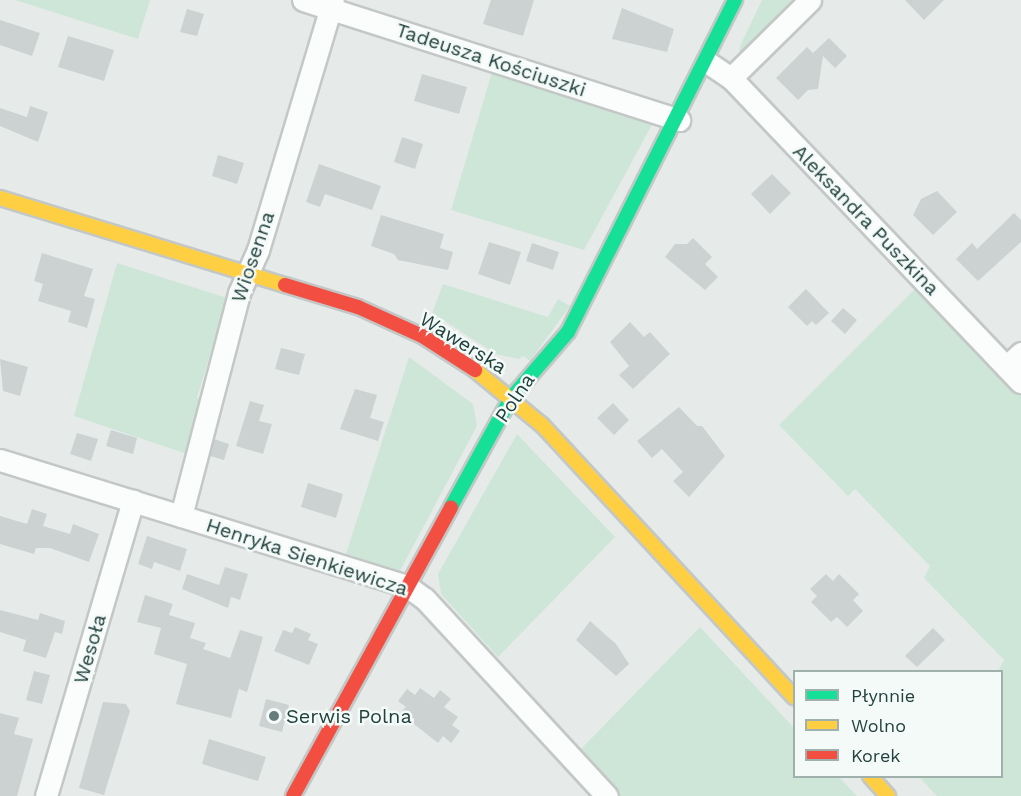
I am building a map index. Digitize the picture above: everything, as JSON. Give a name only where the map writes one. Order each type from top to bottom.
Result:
[{"type":"street","name":"Tadeusza Kościuszki","points":[[303,0],[332,4],[679,120]]},
{"type":"street","name":"Polna","points":[[293,796],[511,398],[568,332],[679,120],[735,0]]},
{"type":"street","points":[[731,78],[810,0]]},
{"type":"street","name":"Wiosenna","points":[[181,516],[239,293],[248,274],[332,4]]},
{"type":"street","name":"Aleksandra Puszkina","points":[[707,62],[731,78],[1016,368]]},
{"type":"street","name":"Wawerska","points":[[0,198],[358,307],[424,337],[511,398],[793,695]]},
{"type":"street","name":"Henryka Sienkiewicza","points":[[0,460],[407,586],[425,599],[607,796]]},
{"type":"street","name":"Wesoła","points":[[46,796],[133,501]]},
{"type":"street","points":[[871,778],[888,796]]},
{"type":"green space","points":[[15,0],[150,0],[138,39]]},
{"type":"green space","points":[[762,0],[796,0],[739,55],[740,46]]},
{"type":"green space","points":[[492,72],[654,121],[584,250],[451,210]]},
{"type":"green space","points":[[117,263],[227,298],[197,398],[204,401],[190,455],[74,416]]},
{"type":"green space","points":[[443,284],[548,317],[558,299],[570,306],[530,361],[523,356],[519,359],[496,354],[432,313]]},
{"type":"green space","points":[[920,284],[1021,390],[1021,796],[937,796],[920,778],[1003,778],[1003,670],[999,670],[1004,660],[924,578],[930,566],[855,489],[848,496],[779,425]]},
{"type":"green space","points":[[409,357],[473,404],[477,426],[400,571],[346,554]]},
{"type":"green space","points":[[517,434],[615,537],[498,657],[441,594],[438,574]]},
{"type":"green space","points":[[700,627],[793,727],[793,778],[840,778],[857,796],[620,796],[578,752]]},
{"type":"building","points":[[491,0],[534,0],[523,36],[483,24]]},
{"type":"building","points":[[905,0],[944,0],[924,20]]},
{"type":"building","points":[[622,8],[674,29],[667,52],[612,39]]},
{"type":"building","points":[[187,9],[204,14],[197,36],[180,32]]},
{"type":"building","points":[[0,20],[40,33],[32,56],[0,45]]},
{"type":"building","points":[[68,36],[114,50],[104,81],[58,67]]},
{"type":"building","points":[[829,38],[847,56],[835,68],[823,56],[818,89],[808,90],[798,100],[776,78],[807,47],[813,53]]},
{"type":"building","points":[[422,74],[467,87],[459,114],[414,101]]},
{"type":"building","points":[[30,106],[48,112],[38,142],[0,126],[0,108],[27,117]]},
{"type":"building","points":[[402,137],[423,144],[415,169],[394,162]]},
{"type":"building","points":[[218,155],[244,163],[237,184],[212,176]]},
{"type":"building","points":[[319,164],[381,186],[372,210],[325,194],[320,207],[306,202]]},
{"type":"building","points":[[772,174],[791,193],[770,214],[751,194]]},
{"type":"building","points":[[937,191],[957,212],[933,235],[913,215],[921,199]]},
{"type":"building","points":[[1014,213],[1021,220],[1021,242],[978,281],[956,259],[972,243],[977,249]]},
{"type":"building","points":[[381,215],[444,234],[440,248],[453,252],[448,270],[398,260],[394,254],[371,246]]},
{"type":"building","points":[[693,238],[712,257],[705,264],[718,277],[705,290],[665,257],[675,244],[687,244]]},
{"type":"building","points":[[489,242],[521,252],[510,285],[478,274]]},
{"type":"building","points":[[532,243],[559,252],[553,270],[526,261]]},
{"type":"building","points":[[42,253],[93,269],[84,296],[95,299],[87,328],[68,322],[71,311],[38,301],[43,284],[34,281]]},
{"type":"building","points":[[806,289],[829,313],[816,325],[812,321],[807,326],[788,307]]},
{"type":"building","points":[[843,308],[857,320],[845,334],[831,321]]},
{"type":"building","points":[[630,322],[644,337],[650,332],[670,354],[633,389],[619,375],[629,366],[610,342]]},
{"type":"building","points":[[281,348],[305,354],[299,375],[275,369]]},
{"type":"building","points":[[0,359],[28,367],[20,396],[3,391]]},
{"type":"building","points":[[355,389],[377,395],[370,418],[384,422],[378,441],[340,429]]},
{"type":"building","points":[[250,401],[264,405],[259,421],[272,424],[263,454],[236,446]]},
{"type":"building","points":[[613,403],[629,420],[614,435],[597,418]]},
{"type":"building","points":[[679,407],[697,426],[702,426],[725,456],[689,497],[673,481],[683,472],[662,449],[652,458],[637,441]]},
{"type":"building","points":[[111,430],[137,438],[133,454],[106,446]]},
{"type":"building","points":[[77,433],[98,439],[91,461],[70,454]]},
{"type":"building","points":[[214,439],[229,444],[224,460],[210,456]]},
{"type":"building","points":[[308,483],[343,494],[336,518],[301,507]]},
{"type":"building","points":[[32,509],[47,514],[43,526],[70,534],[73,524],[99,534],[89,562],[50,548],[36,548],[34,554],[0,544],[0,516],[27,524]]},
{"type":"building","points":[[147,536],[187,549],[180,571],[154,562],[152,569],[138,564]]},
{"type":"building","points":[[225,567],[248,574],[240,600],[231,597],[228,608],[182,589],[187,574],[219,585]]},
{"type":"building","points":[[826,574],[833,581],[839,574],[859,594],[853,600],[863,611],[847,627],[837,617],[831,622],[811,602],[817,596],[810,589]]},
{"type":"building","points":[[145,595],[173,604],[169,615],[195,623],[190,638],[206,643],[203,649],[230,658],[240,630],[263,637],[247,692],[239,689],[231,718],[176,704],[187,664],[154,654],[161,628],[137,622]]},
{"type":"building","points":[[0,610],[38,620],[40,613],[65,621],[62,634],[55,632],[46,658],[23,651],[26,640],[0,632]]},
{"type":"building","points":[[590,621],[616,644],[629,664],[616,676],[576,640]]},
{"type":"building","points":[[295,627],[311,634],[308,640],[318,644],[309,665],[274,651],[283,630],[292,633]]},
{"type":"building","points":[[933,628],[945,640],[917,667],[905,656]]},
{"type":"building","points":[[34,671],[50,675],[42,704],[26,700]]},
{"type":"building","points":[[420,688],[434,698],[440,690],[451,699],[444,707],[458,717],[452,725],[460,731],[451,743],[443,736],[438,743],[400,713],[406,707],[398,701],[407,689],[415,695]]},
{"type":"building","points":[[266,699],[289,705],[282,732],[259,726]]},
{"type":"building","points":[[103,702],[126,704],[130,711],[104,795],[79,788]]},
{"type":"building","points":[[0,713],[19,718],[14,734],[33,739],[17,796],[0,796]]},
{"type":"building","points":[[209,739],[266,757],[258,781],[202,764]]},
{"type":"traffic: fast","points":[[451,507],[511,398],[568,332],[735,0]]},
{"type":"traffic: slow","points":[[0,198],[285,285]]},
{"type":"traffic: slow","points":[[475,370],[542,425],[793,696]]},
{"type":"traffic: slow","points":[[872,778],[888,796]]},
{"type":"traffic: jam","points":[[285,285],[358,307],[424,337],[475,370]]},
{"type":"traffic: jam","points":[[293,796],[451,507]]},
{"type":"place","name":"Serwis Polna","points":[[274,716]]}]
